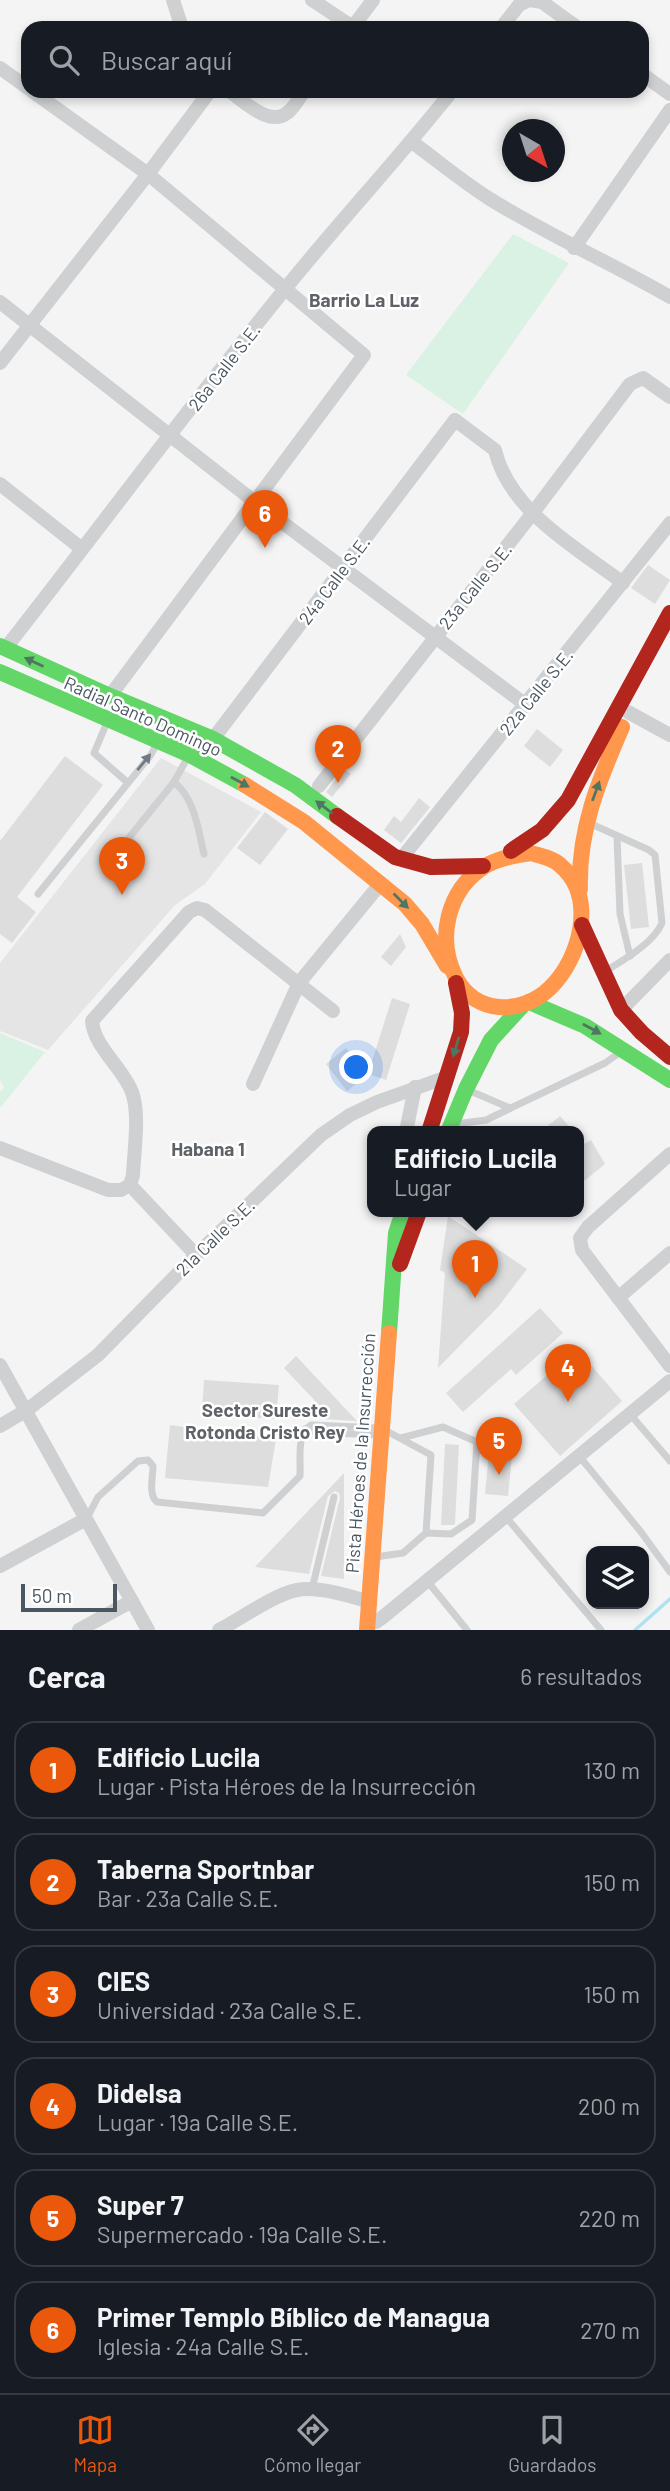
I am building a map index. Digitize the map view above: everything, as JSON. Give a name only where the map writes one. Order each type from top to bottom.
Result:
[{"type":"main road","points":[[431,1126],[457,1049],[463,1021],[444,943],[449,913],[463,885],[490,862],[528,843],[554,818],[590,760],[669,618]]},
{"type":"main road","points":[[450,1126],[491,1040],[526,1003],[548,989],[566,968],[575,951],[582,925],[578,865],[585,821],[658,636]]},
{"type":"main road","name":"Radial Santo Domingo","points":[[3,647],[213,739],[295,785],[379,847],[401,859],[449,869],[490,862]]},
{"type":"main road","name":"Radial Santo Domingo","points":[[0,672],[159,740],[270,799],[304,822],[381,883],[422,924],[453,975]]},
{"type":"main road","points":[[490,862],[531,853],[554,859],[570,875],[582,905]]},
{"type":"main road","points":[[582,925],[621,1010],[670,1057]]},
{"type":"main road","points":[[453,975],[470,997],[487,1006],[498,1008],[526,1003],[565,1014],[625,1049],[670,1080]]},
{"type":"main road","name":"Pista Héroes de la Insurrección","points":[[367,1626],[384,1432],[396,1233],[401,1217]]},
{"type":"main road","name":"Pista Héroes de la Insurrección","points":[[393,1279],[418,1217]]},
{"type":"street","points":[[173,0],[180,21]]},
{"type":"street","points":[[312,0],[344,21]]},
{"type":"street","points":[[357,21],[373,0]]},
{"type":"street","points":[[506,21],[519,5],[529,0],[542,2],[568,21]]},
{"type":"street","points":[[0,68],[21,83]]},
{"type":"street","points":[[649,79],[670,94]]},
{"type":"street","points":[[42,98],[148,174],[364,355],[110,696]]},
{"type":"street","points":[[0,363],[204,98]]},
{"type":"street","points":[[239,98],[266,116],[277,118],[288,113],[299,98]]},
{"type":"street","name":"26a Calle S.E.","points":[[3,647],[286,288],[447,98]]},
{"type":"street","points":[[575,248],[670,110]]},
{"type":"street","points":[[412,142],[489,198],[575,248],[670,297]]},
{"type":"street","points":[[0,302],[170,437],[526,705]]},
{"type":"street","name":"23a Calle S.E.","points":[[319,786],[630,384],[643,378],[670,397]]},
{"type":"street","name":"24a Calle S.E.","points":[[213,739],[455,420],[495,450],[500,469],[532,514]]},
{"type":"street","points":[[0,484],[82,549]]},
{"type":"street","points":[[532,514],[623,583]]},
{"type":"street","name":"22a Calle S.E.","points":[[401,859],[670,523]]},
{"type":"street","points":[[628,712],[670,735]]},
{"type":"street","points":[[253,1084],[299,983],[381,883]]},
{"type":"street","points":[[0,1148],[108,1189],[121,1190],[130,1185],[133,1175],[135,1105],[126,1079],[93,1031],[92,1021],[180,922],[197,908],[205,910],[333,1011]]},
{"type":"street","points":[[621,1010],[670,960]]},
{"type":"street","name":"21a Calle S.E.","points":[[0,1426],[27,1410],[98,1355],[195,1255],[321,1135],[350,1115],[415,1087],[447,1077]]},
{"type":"street","points":[[407,1126],[415,1087]]},
{"type":"street","points":[[668,1358],[582,1250],[580,1238],[587,1227],[670,1154]]},
{"type":"street","points":[[130,1185],[195,1255]]},
{"type":"street","points":[[618,1298],[670,1254]]},
{"type":"street","points":[[0,1365],[148,1630]]},
{"type":"street","points":[[367,1626],[428,1582],[670,1381]]},
{"type":"street","points":[[0,1566],[86,1519]]},
{"type":"street","points":[[219,1630],[298,1589],[312,1589],[368,1601]]},
{"type":"street","points":[[79,1630],[132,1601]]},
{"type":"lane","points":[[109,720],[94,753],[127,782]]},
{"type":"lane","points":[[38,894],[150,756],[159,740]]},
{"type":"lane","points":[[137,846],[128,839],[174,782],[190,755]]},
{"type":"lane","points":[[174,782],[186,791],[204,855]]},
{"type":"lane","points":[[585,821],[649,850],[656,860],[662,923],[655,934],[630,956],[603,973]]},
{"type":"lane","points":[[617,836],[620,914],[630,956]]},
{"type":"lane","points":[[458,1126],[485,1120],[605,1063],[625,1049]]},
{"type":"lane","points":[[466,1089],[510,1108]]},
{"type":"lane","points":[[629,1414],[670,1461]]},
{"type":"lane","points":[[86,1519],[98,1497],[138,1461],[148,1460],[153,1466],[152,1493],[157,1502],[263,1513],[300,1476],[301,1435],[311,1425],[384,1432],[401,1438],[430,1455],[426,1533]]},
{"type":"lane","points":[[371,1558],[403,1553],[426,1533],[451,1534],[472,1520],[477,1442],[443,1427],[401,1438]]},
{"type":"lane","points":[[580,1457],[670,1572]]},
{"type":"lane","points":[[312,1589],[334,1497]]},
{"type":"lane","points":[[506,1517],[601,1630]]},
{"type":"lane","points":[[428,1582],[467,1630]]},
{"type":"shaded area","points":[[161,758],[261,812],[205,884],[175,905],[48,1050],[0,1031],[0,963]]},
{"type":"green space","points":[[513,234],[569,263],[463,414],[406,375]]},
{"type":"green space","points":[[0,1033],[45,1052],[0,1108],[0,1091],[4,1088],[0,1080]]},
{"type":"building","points":[[648,565],[670,580],[655,604],[631,588]]},
{"type":"building","points":[[537,729],[563,750],[550,767],[524,746]]},
{"type":"building","points":[[65,756],[103,785],[17,897],[36,912],[12,943],[0,934],[0,841]]},
{"type":"building","points":[[344,769],[351,774],[332,797],[326,792]]},
{"type":"building","points":[[419,798],[430,807],[401,843],[384,830],[394,816],[401,822]]},
{"type":"building","points":[[265,812],[288,829],[260,865],[237,848]]},
{"type":"building","points":[[642,863],[649,927],[631,929],[624,865]]},
{"type":"building","points":[[400,934],[406,947],[391,966],[381,957]]},
{"type":"building","points":[[392,998],[410,1004],[386,1080],[368,1074]]},
{"type":"building","points":[[346,1048],[368,1074],[347,1091],[326,1064]]},
{"type":"building","points":[[560,1116],[569,1126],[548,1126]]},
{"type":"building","points":[[591,1140],[605,1164],[584,1181],[584,1144]]},
{"type":"building","points":[[448,1217],[527,1269],[498,1307],[438,1368],[445,1273],[440,1270]]},
{"type":"building","points":[[540,1308],[563,1333],[516,1375],[511,1369],[463,1412],[446,1393]]},
{"type":"building","points":[[577,1349],[622,1401],[560,1456],[514,1404]]},
{"type":"building","points":[[296,1356],[357,1421],[322,1419],[319,1405],[284,1368]]},
{"type":"building","points":[[204,1380],[279,1385],[276,1419],[202,1414]]},
{"type":"building","points":[[170,1425],[276,1439],[268,1487],[165,1478]]},
{"type":"building","points":[[445,1444],[459,1445],[453,1525],[441,1525]]},
{"type":"building","points":[[489,1453],[512,1455],[508,1496],[485,1494]]},
{"type":"building","points":[[344,1473],[344,1579],[321,1576],[340,1498],[335,1491],[328,1496],[309,1574],[255,1567]]},
{"type":"waterway","points":[[635,1630],[670,1599]]},
{"type":"traffic: fast","points":[[0,646],[213,739],[295,785],[337,816]]},
{"type":"traffic: fast","points":[[0,672],[190,755],[245,785]]},
{"type":"traffic: fast","points":[[529,1002],[585,1026],[670,1080]]},
{"type":"traffic: fast","points":[[451,1126],[491,1040],[523,1005]]},
{"type":"traffic: fast","points":[[389,1333],[396,1233],[401,1217]]},
{"type":"traffic: slow","points":[[580,889],[586,826],[605,766],[622,727]]},
{"type":"traffic: slow","points":[[245,785],[304,822],[405,904],[422,924],[447,966]]},
{"type":"traffic: slow","points":[[531,853],[557,863],[571,878],[578,893],[581,910],[577,944],[561,975],[538,997],[513,1007],[486,1004],[464,990],[456,978],[447,947],[449,916],[462,888],[485,866],[508,857],[531,853]]},
{"type":"traffic: slow","points":[[367,1630],[389,1333]]},
{"type":"traffic: jam","points":[[511,851],[542,830],[568,800],[670,613]]},
{"type":"traffic: jam","points":[[337,816],[395,857],[431,867],[483,866]]},
{"type":"traffic: jam","points":[[582,925],[621,1010],[670,1057]]},
{"type":"traffic: jam","points":[[431,1126],[461,1032],[462,1013],[456,983]]},
{"type":"traffic: jam","points":[[400,1264],[417,1217]]},
{"type":"place","name":"Primer Templo Bíblico de Managua","points":[[265,548]]},
{"type":"place","name":"Taberna Sportnbar","points":[[338,783]]},
{"type":"place","name":"CIES","points":[[122,895]]},
{"type":"place","name":"Edificio Lucila","points":[[475,1298]]},
{"type":"place","name":"Didelsa","points":[[568,1402]]},
{"type":"place","name":"Super 7","points":[[499,1475]]},
{"type":"district","name":"Barrio La Luz","points":[[364,299]]},
{"type":"district","name":"Habana 1","points":[[208,1148]]},
{"type":"district","name":"Sector Sureste Rotonda Cristo Rey","points":[[265,1420]]}]
